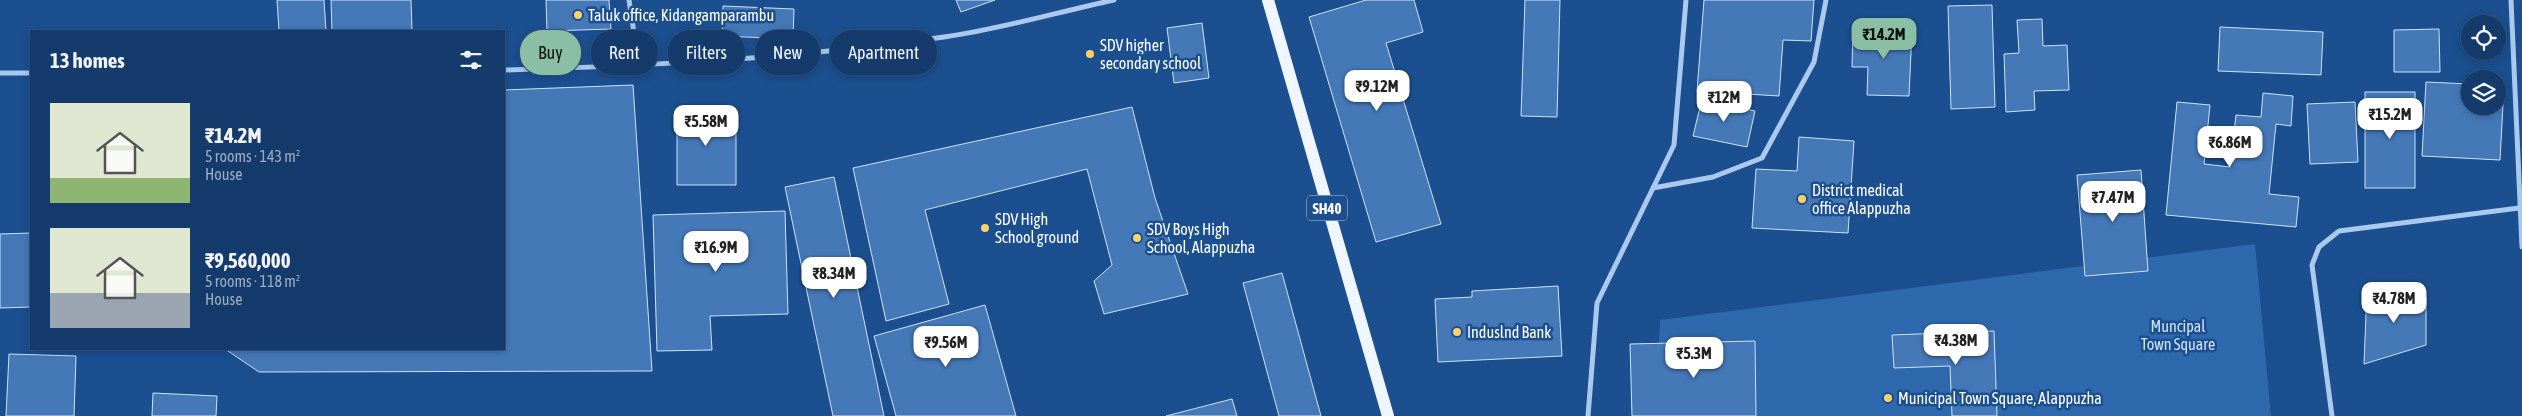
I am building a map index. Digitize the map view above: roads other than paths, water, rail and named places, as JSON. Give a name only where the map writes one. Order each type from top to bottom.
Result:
[{"type":"main road","name":"SH40","points":[[1268,0],[1388,416]]},
{"type":"street","points":[[629,0],[634,30]]},
{"type":"street","points":[[658,65],[784,55],[945,37],[1114,0]]},
{"type":"street","points":[[1588,416],[1597,303],[1674,146],[1686,0]]},
{"type":"street","points":[[1653,188],[1712,177],[1762,158],[1814,62],[1826,0]]},
{"type":"street","points":[[2512,0],[2522,247]]},
{"type":"street","points":[[505,70],[591,67]]},
{"type":"street","points":[[0,73],[30,73]]},
{"type":"street","points":[[2332,416],[2312,265],[2318,247],[2339,232],[2519,208]]},
{"type":"place","name":"Taluk office, Kidangamparambu","points":[[578,15]]},
{"type":"place","name":"SDV higher secondary school","points":[[1090,54]]},
{"type":"place","name":"District medical office Alappuzha","points":[[1802,199]]},
{"type":"place","name":"SDV High School ground","points":[[985,228]]},
{"type":"place","name":"SDV Boys High School, Alappuzha","points":[[1137,238]]},
{"type":"place","name":"Induslnd Bank","points":[[1457,332]]},
{"type":"place","name":"Municipal Town Square, Alappuzha","points":[[1888,398]]},
{"type":"park label","name":"Muncipal Town Square","points":[[2178,335]]}]
